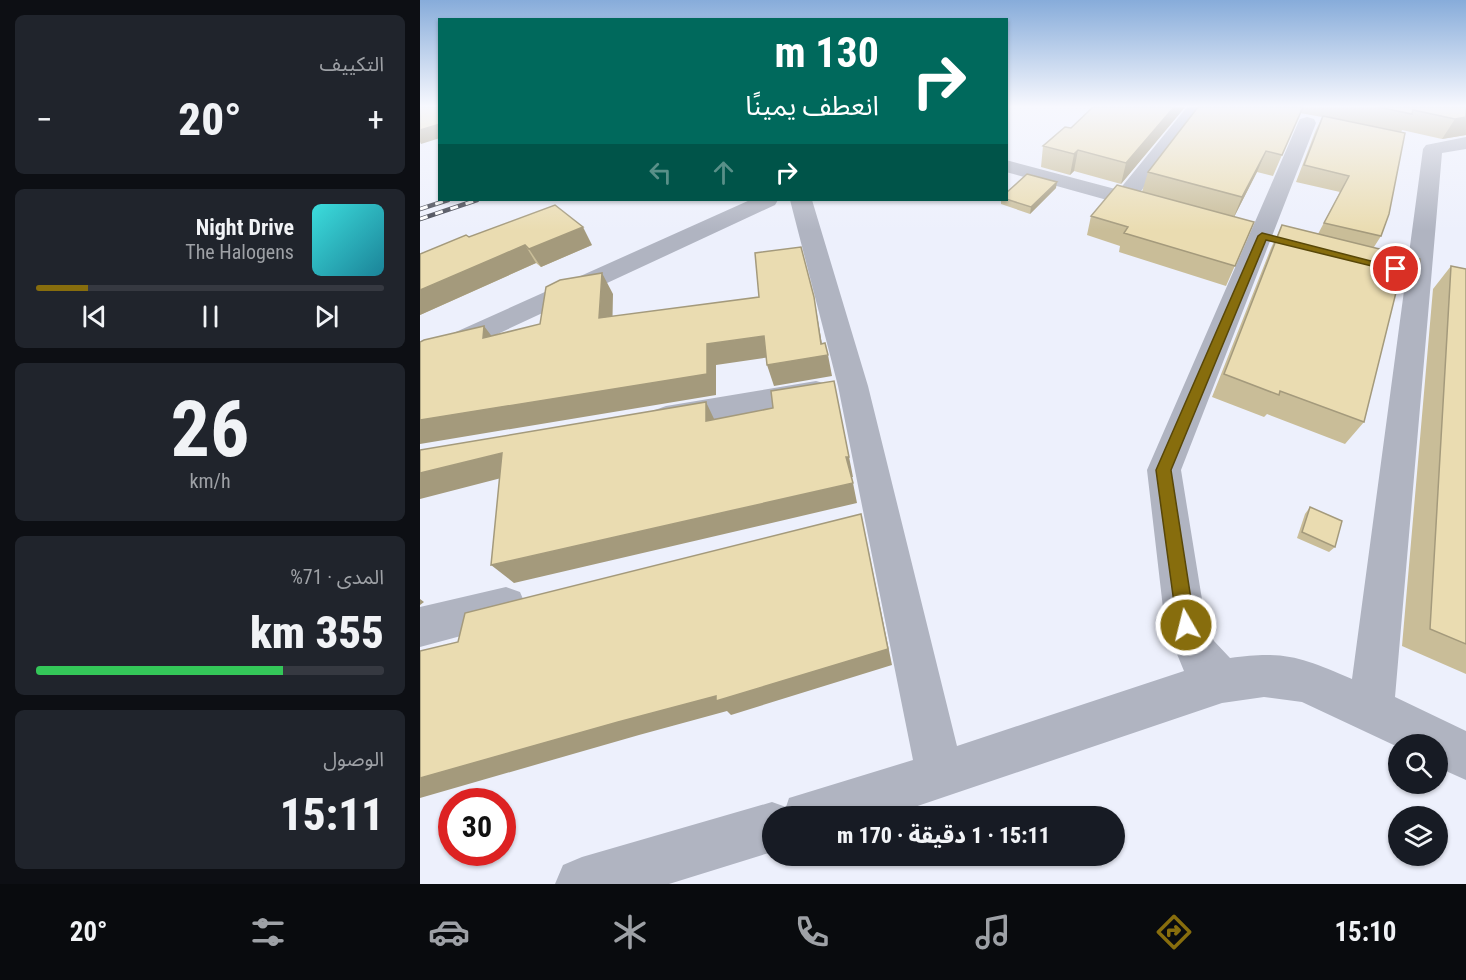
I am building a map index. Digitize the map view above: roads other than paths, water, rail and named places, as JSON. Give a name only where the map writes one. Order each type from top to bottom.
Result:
[{"type":"street","points":[[1125,198],[1164,148]]},
{"type":"street","points":[[1222,681],[1198,656],[1186,625],[1164,470],[1298,148]]},
{"type":"street","points":[[1429,148],[1466,156]]},
{"type":"street","points":[[1433,149],[1437,148]]},
{"type":"street","points":[[1371,709],[1433,149]]},
{"type":"street","points":[[1008,167],[1171,210]]},
{"type":"street","points":[[420,360],[765,201]]},
{"type":"street","points":[[801,201],[854,386],[866,518],[940,776]]},
{"type":"street","points":[[643,422],[854,386]]},
{"type":"street","points":[[420,627],[536,599]]},
{"type":"street","points":[[840,806],[940,776],[1222,681],[1264,675],[1303,680],[1371,709],[1466,756]]},
{"type":"street","points":[[582,884],[762,829]]},
{"type":"railway","points":[[420,209],[445,201]]},
{"type":"railway","points":[[420,219],[474,201]]}]
